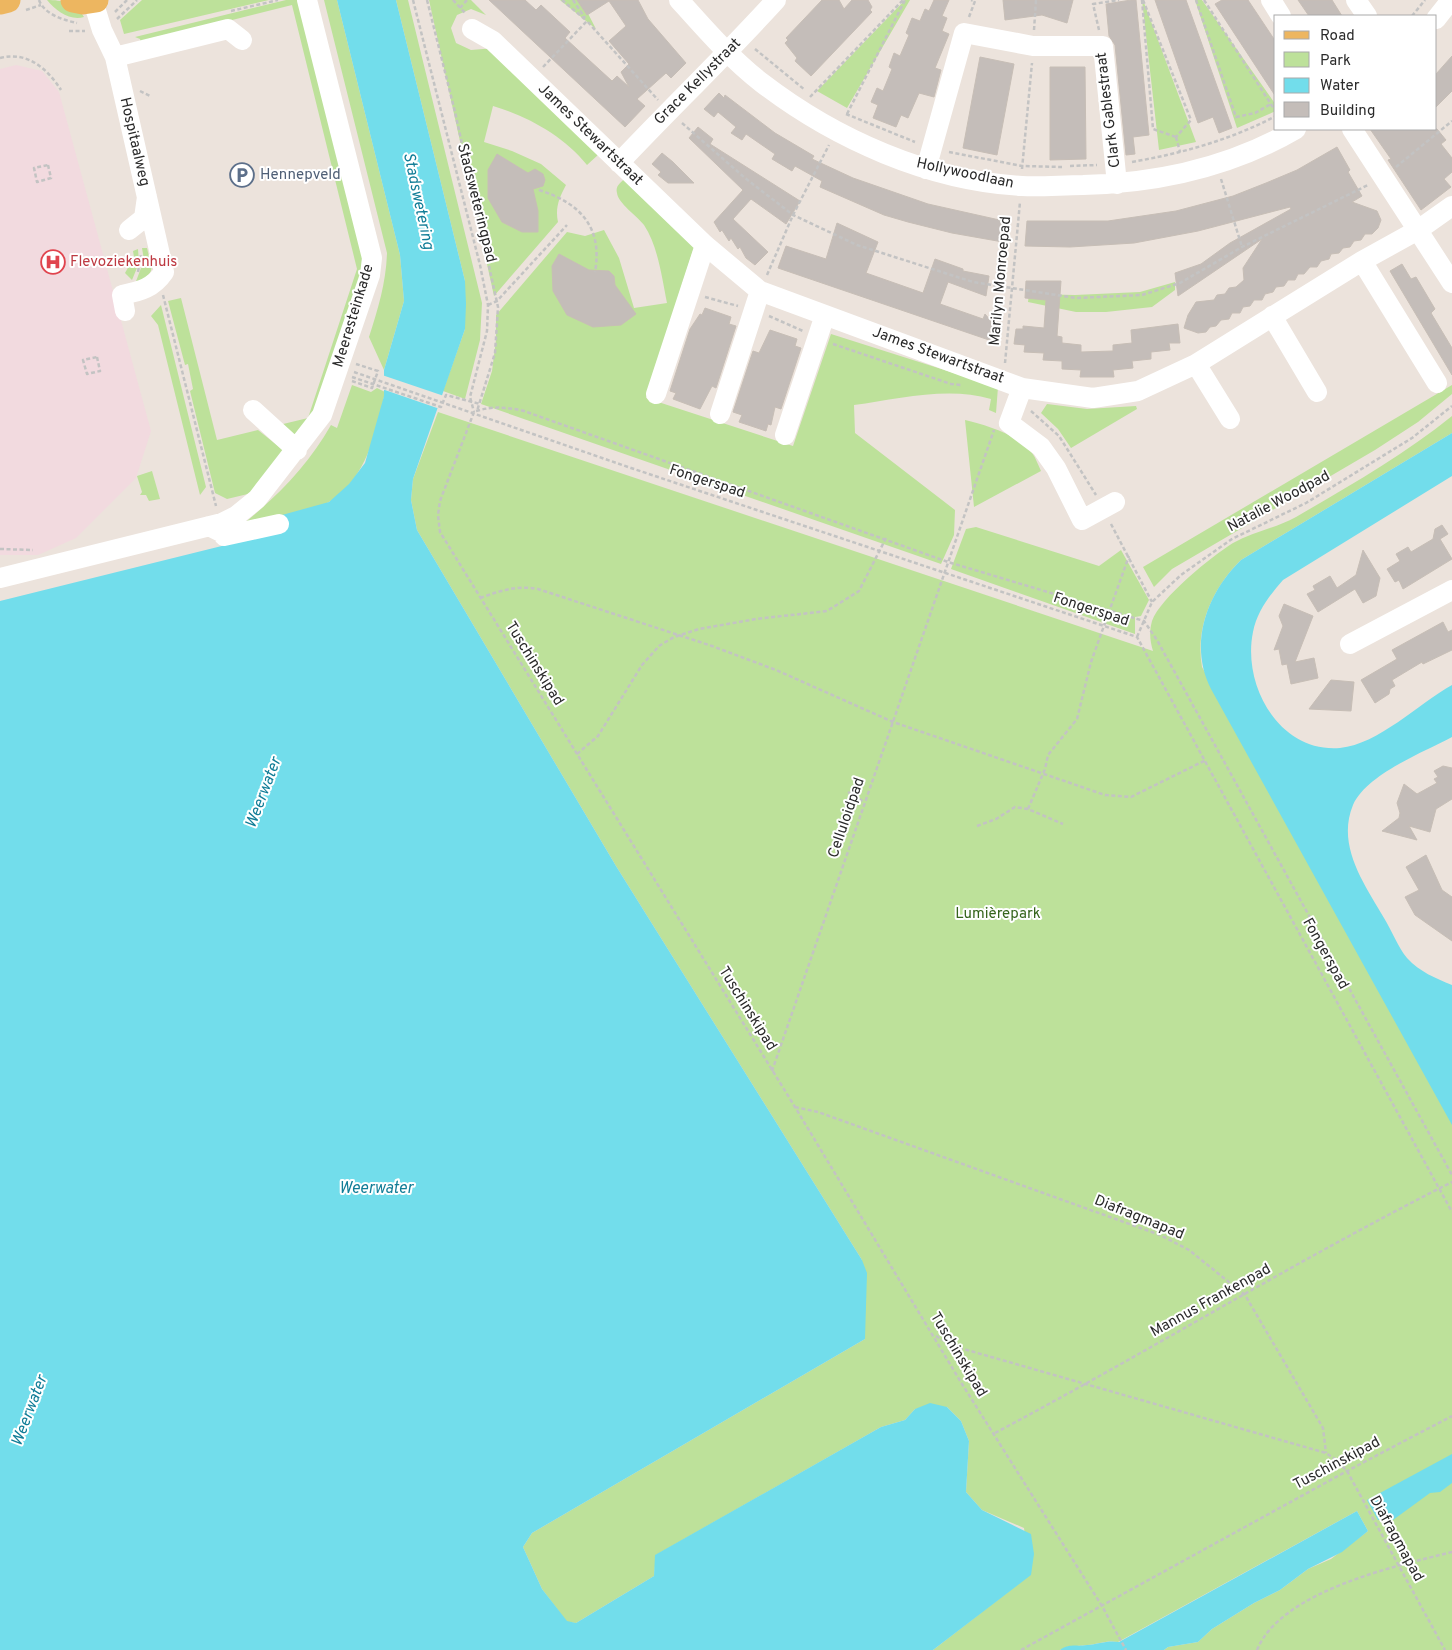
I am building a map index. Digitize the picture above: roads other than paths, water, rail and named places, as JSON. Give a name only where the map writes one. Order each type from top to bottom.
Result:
[{"type":"main road","points":[[0,2],[8,0]]},
{"type":"street","name":"Hospitaalweg","points":[[87,0],[115,57],[164,272],[156,284],[127,302]]},
{"type":"street","name":"Meeresteinkade","points":[[0,578],[213,518],[222,522],[236,516],[257,499],[297,450],[322,415],[348,371],[370,275],[372,258],[307,0]]},
{"type":"street","name":"Hollywoodlaan","points":[[678,0],[728,53],[761,82],[805,102],[836,131],[926,169],[976,180],[1022,176],[1116,174],[1171,176],[1217,164],[1280,138],[1294,130]]},
{"type":"street","name":"Grace Kellystraat","points":[[619,163],[668,111],[728,53],[776,0]]},
{"type":"street","points":[[1271,0],[1281,15]]},
{"type":"street","points":[[1356,0],[1366,15]]},
{"type":"street","points":[[1437,17],[1451,0]]},
{"type":"street","points":[[115,57],[228,29],[242,40]]},
{"type":"street","name":"James Stewartstraat","points":[[472,29],[493,41],[705,244],[760,291],[974,368],[1003,381],[1019,394],[1094,398],[1138,391],[1196,364],[1362,261],[1418,230],[1452,206]]},
{"type":"street","name":"Clark Gablestraat","points":[[926,169],[964,33],[1033,46],[1103,46],[1116,174]]},
{"type":"street","points":[[1353,130],[1452,283]]},
{"type":"street","points":[[132,228],[144,218],[147,197]]},
{"type":"street","points":[[656,394],[705,244]]},
{"type":"street","points":[[1362,261],[1437,383]]},
{"type":"street","points":[[720,414],[760,291]]},
{"type":"street","points":[[786,435],[825,315]]},
{"type":"street","points":[[1272,316],[1317,392]]},
{"type":"street","points":[[1196,364],[1230,419]]},
{"type":"street","name":"James Stewartstraat","points":[[1019,394],[1008,424],[1041,447],[1056,468],[1082,520],[1109,505]]},
{"type":"street","points":[[253,410],[297,450]]},
{"type":"street","points":[[213,518],[224,536],[279,524]]},
{"type":"street","points":[[1350,644],[1452,590]]},
{"type":"water","name":"Weerwater","points":[[337,0],[396,0],[465,281],[465,329],[413,479],[411,500],[417,530],[616,866],[862,1260],[867,1273],[865,1339],[532,1533],[523,1547],[542,1589],[567,1621],[576,1623],[654,1576],[655,1555],[881,1427],[905,1420],[915,1409],[930,1403],[947,1407],[961,1421],[969,1441],[966,1492],[982,1510],[1031,1534],[1034,1554],[1031,1575],[933,1650],[0,1650],[0,601],[286,530],[282,515],[329,502],[349,484],[365,463],[384,396],[384,370],[404,301],[400,255]]},
{"type":"water","points":[[1452,433],[1452,476],[1283,580],[1261,610],[1253,632],[1251,652],[1253,673],[1260,693],[1270,712],[1283,727],[1299,739],[1318,747],[1340,748],[1355,745],[1369,739],[1398,722],[1452,685],[1452,737],[1396,765],[1370,784],[1353,805],[1348,835],[1350,850],[1361,879],[1404,954],[1422,971],[1452,985],[1452,1125],[1211,689],[1204,672],[1201,637],[1211,603],[1229,573],[1241,560]]},
{"type":"water","points":[[1452,1454],[1452,1483],[1440,1492],[1430,1493],[1393,1520],[1378,1520],[1367,1500]]},
{"type":"water","points":[[1357,1511],[1368,1531],[1342,1552],[1308,1569],[1280,1590],[1254,1603],[1212,1629],[1198,1642],[1168,1647],[1164,1650],[1060,1650],[1070,1646],[1083,1646],[1111,1641],[1119,1642]]},
{"type":"place","name":"Hennepveld","points":[[242,175]]},
{"type":"place","name":"Flevoziekenhuis","points":[[53,262]]},
{"type":"water label","name":"Stadswetering","points":[[418,201]]},
{"type":"park label","name":"Lumièrepark","points":[[998,914]]}]
